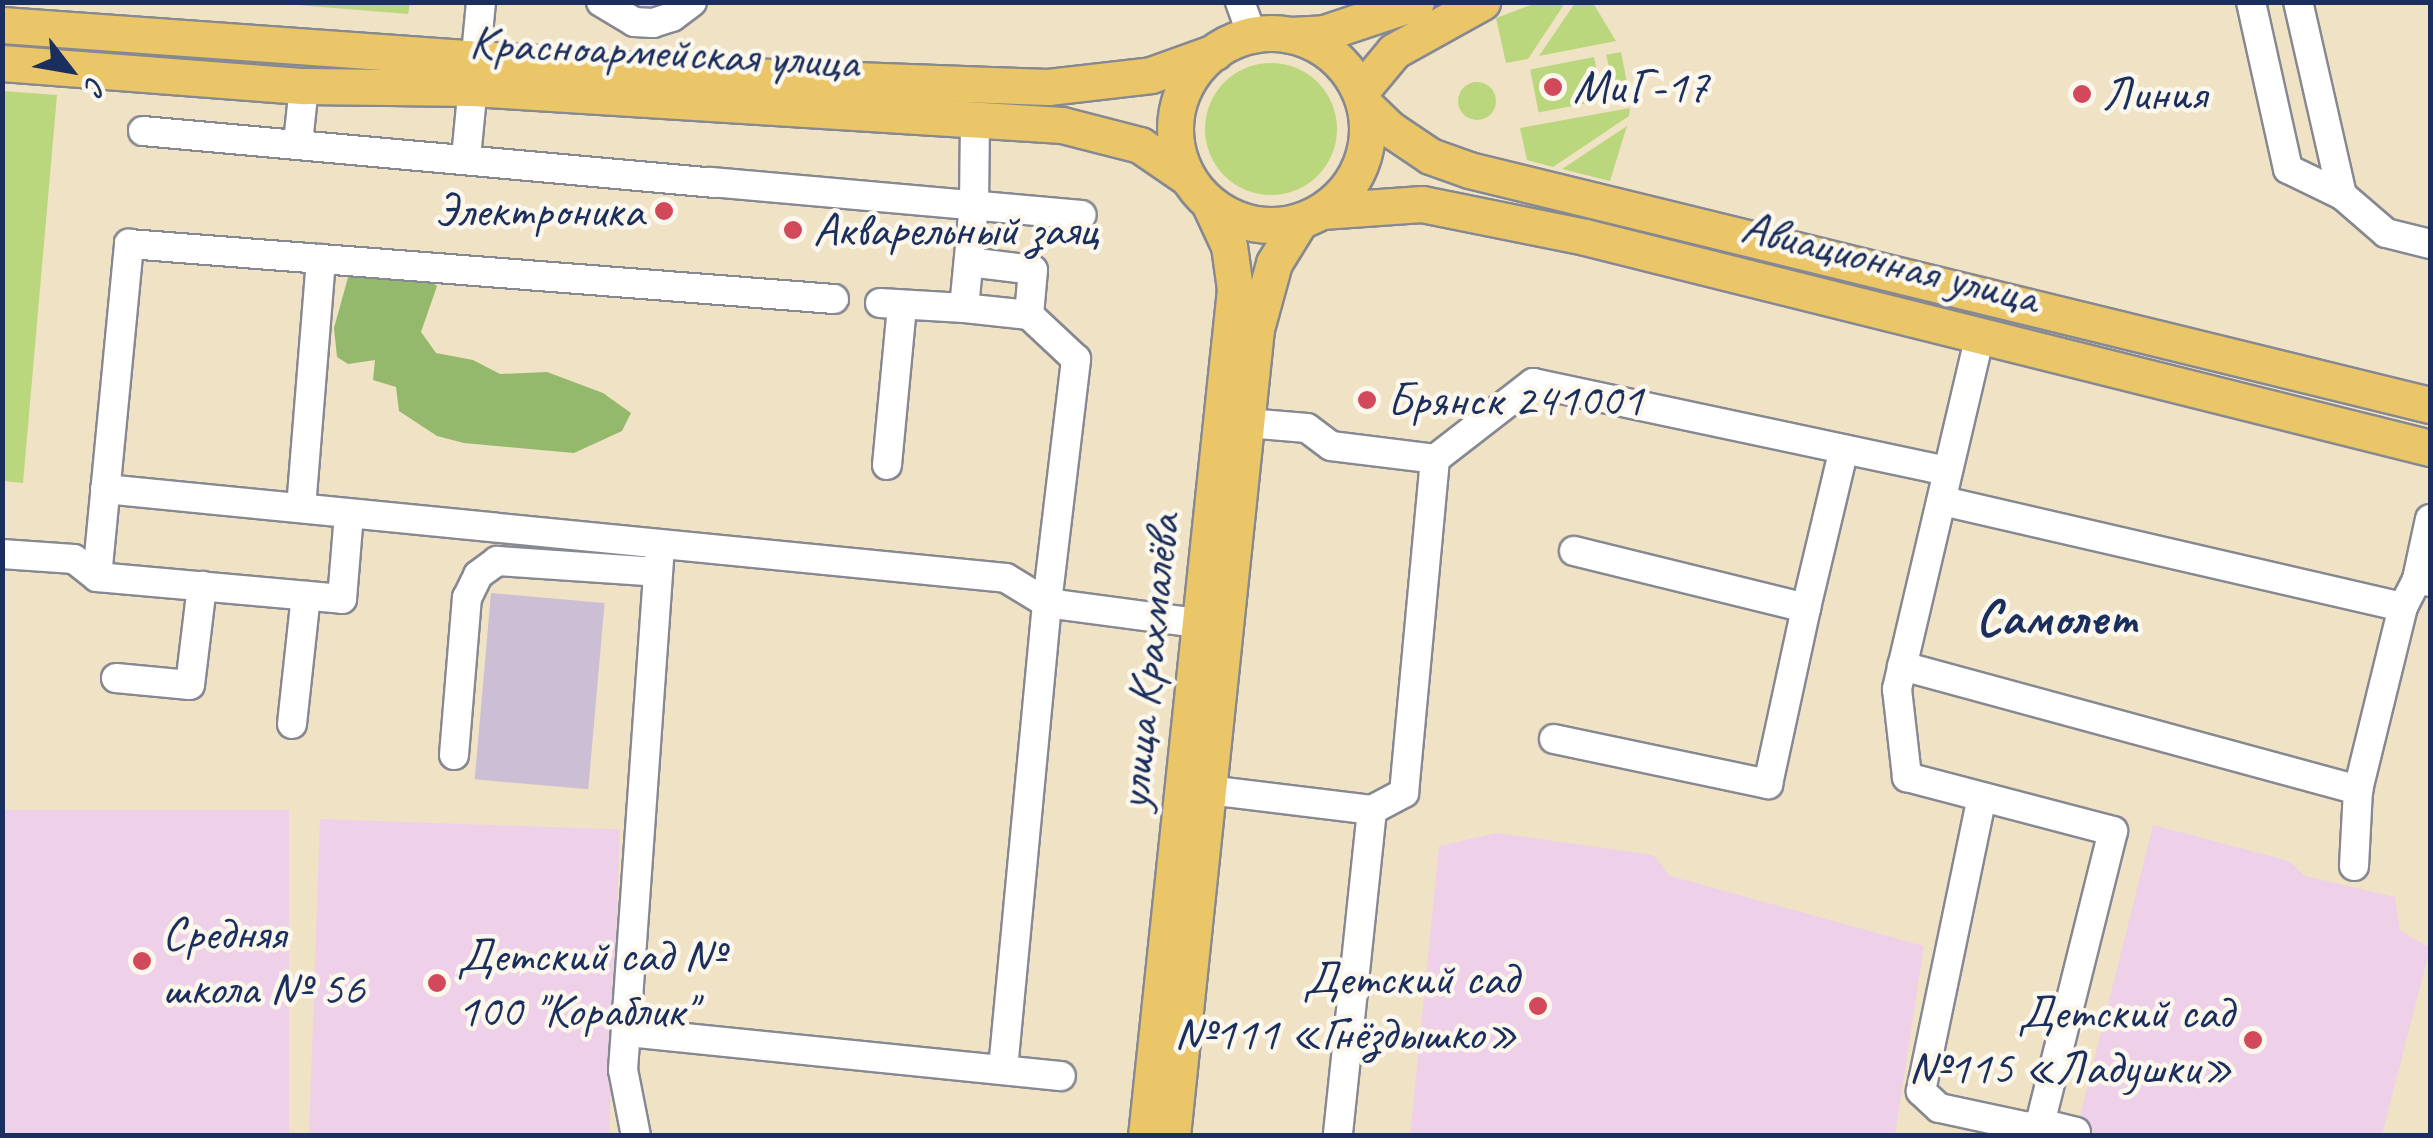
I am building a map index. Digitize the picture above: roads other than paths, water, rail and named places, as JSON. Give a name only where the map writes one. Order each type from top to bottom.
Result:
[{"type":"main road","points":[[1290,35],[1324,33],[1416,2]]},
{"type":"main road","points":[[1362,98],[1394,51],[1482,2]]},
{"type":"main road","points":[[1246,19],[1290,35],[1332,55],[1362,98],[1367,134],[1361,164],[1345,191],[1311,216],[1268,226],[1236,219],[1198,190],[1176,138],[1181,96],[1194,72],[1246,19]]},
{"type":"main road","name":"Красноармейская улица","points":[[2,25],[1102,132],[1140,146],[1198,190]]},
{"type":"main road","name":"Красноармейская улица","points":[[2,63],[304,86],[473,73],[691,74],[1048,87],[1151,75],[1214,52]]},
{"type":"main road","name":"Авиационная улица","points":[[1362,98],[1390,130],[1430,156],[1469,170],[2430,405]]},
{"type":"main road","name":"улица Крахмалёва","points":[[1172,1136],[1209,790],[1214,626],[1235,288],[1229,246],[1198,190]]},
{"type":"main road","name":"Авиационная улица","points":[[1311,216],[1422,204],[1604,241],[2430,448]]},
{"type":"main road","name":"улица Крахмалёва","points":[[1146,1136],[1214,626],[1247,423],[1256,329],[1274,262],[1311,216]]},
{"type":"street","points":[[466,158],[481,2]]},
{"type":"street","points":[[601,2],[634,22],[653,23],[672,18],[692,2]]},
{"type":"street","points":[[2251,2],[2288,169],[2342,195],[2386,232],[2430,244]]},
{"type":"street","points":[[2298,2],[2342,195]]},
{"type":"street","points":[[298,143],[304,86]]},
{"type":"street","points":[[964,308],[974,204],[975,118]]},
{"type":"street","points":[[142,131],[1082,215]]},
{"type":"street","points":[[97,576],[129,244],[834,299]]},
{"type":"street","points":[[301,508],[321,259]]},
{"type":"street","points":[[969,262],[1032,270],[1029,314]]},
{"type":"street","points":[[887,466],[891,304],[1029,314],[1076,358],[1047,603],[1004,1069]]},
{"type":"street","points":[[1980,335],[1896,688],[1907,776],[2113,831],[2040,1123]]},
{"type":"street","points":[[1247,423],[1307,428],[1332,446],[1435,459],[1533,383],[1948,471]]},
{"type":"street","points":[[1554,739],[1768,784],[1844,448]]},
{"type":"street","points":[[1209,790],[1372,810],[1404,792],[1435,459]]},
{"type":"street","points":[[105,489],[349,514],[659,559]]},
{"type":"street","points":[[1943,501],[2403,608]]},
{"type":"street","points":[[2,554],[74,560],[97,576],[342,599],[349,514]]},
{"type":"street","points":[[2354,866],[2358,790],[2403,608],[2424,581],[2430,519]]},
{"type":"street","points":[[1574,551],[1806,608]]},
{"type":"street","points":[[454,754],[468,598],[478,574],[497,561],[659,559],[1006,578],[1047,603],[1214,626]]},
{"type":"street","points":[[636,1136],[623,1070],[659,559]]},
{"type":"street","points":[[116,678],[190,685],[202,586]]},
{"type":"street","points":[[292,724],[306,596]]},
{"type":"street","points":[[1902,666],[2358,790]]},
{"type":"street","points":[[1982,797],[1921,1091],[1939,1108],[2028,1127],[2040,1123],[2076,1132]]},
{"type":"street","points":[[1338,1136],[1372,810]]},
{"type":"street","points":[[626,1032],[1060,1076]]},
{"type":"place","name":"МиГ-17","points":[[1553,87]]},
{"type":"place","name":"Линия","points":[[2082,94]]},
{"type":"place","name":"Электроника","points":[[664,211]]},
{"type":"place","name":"Акварельный заяц","points":[[793,230]]},
{"type":"place","name":"Брянск 241001","points":[[1367,400]]},
{"type":"place","name":"Средняя школа № 56","points":[[142,961]]},
{"type":"place","name":"Детский сад № 100 \"Кораблик\"","points":[[437,983]]},
{"type":"place","name":"Детский сад №111 «Гнёздышко»","points":[[1538,1006]]},
{"type":"place","name":"Детский сад №115 «Ладушки»","points":[[2253,1040]]},
{"type":"district","name":"Самолет","points":[[2057,618]]}]
